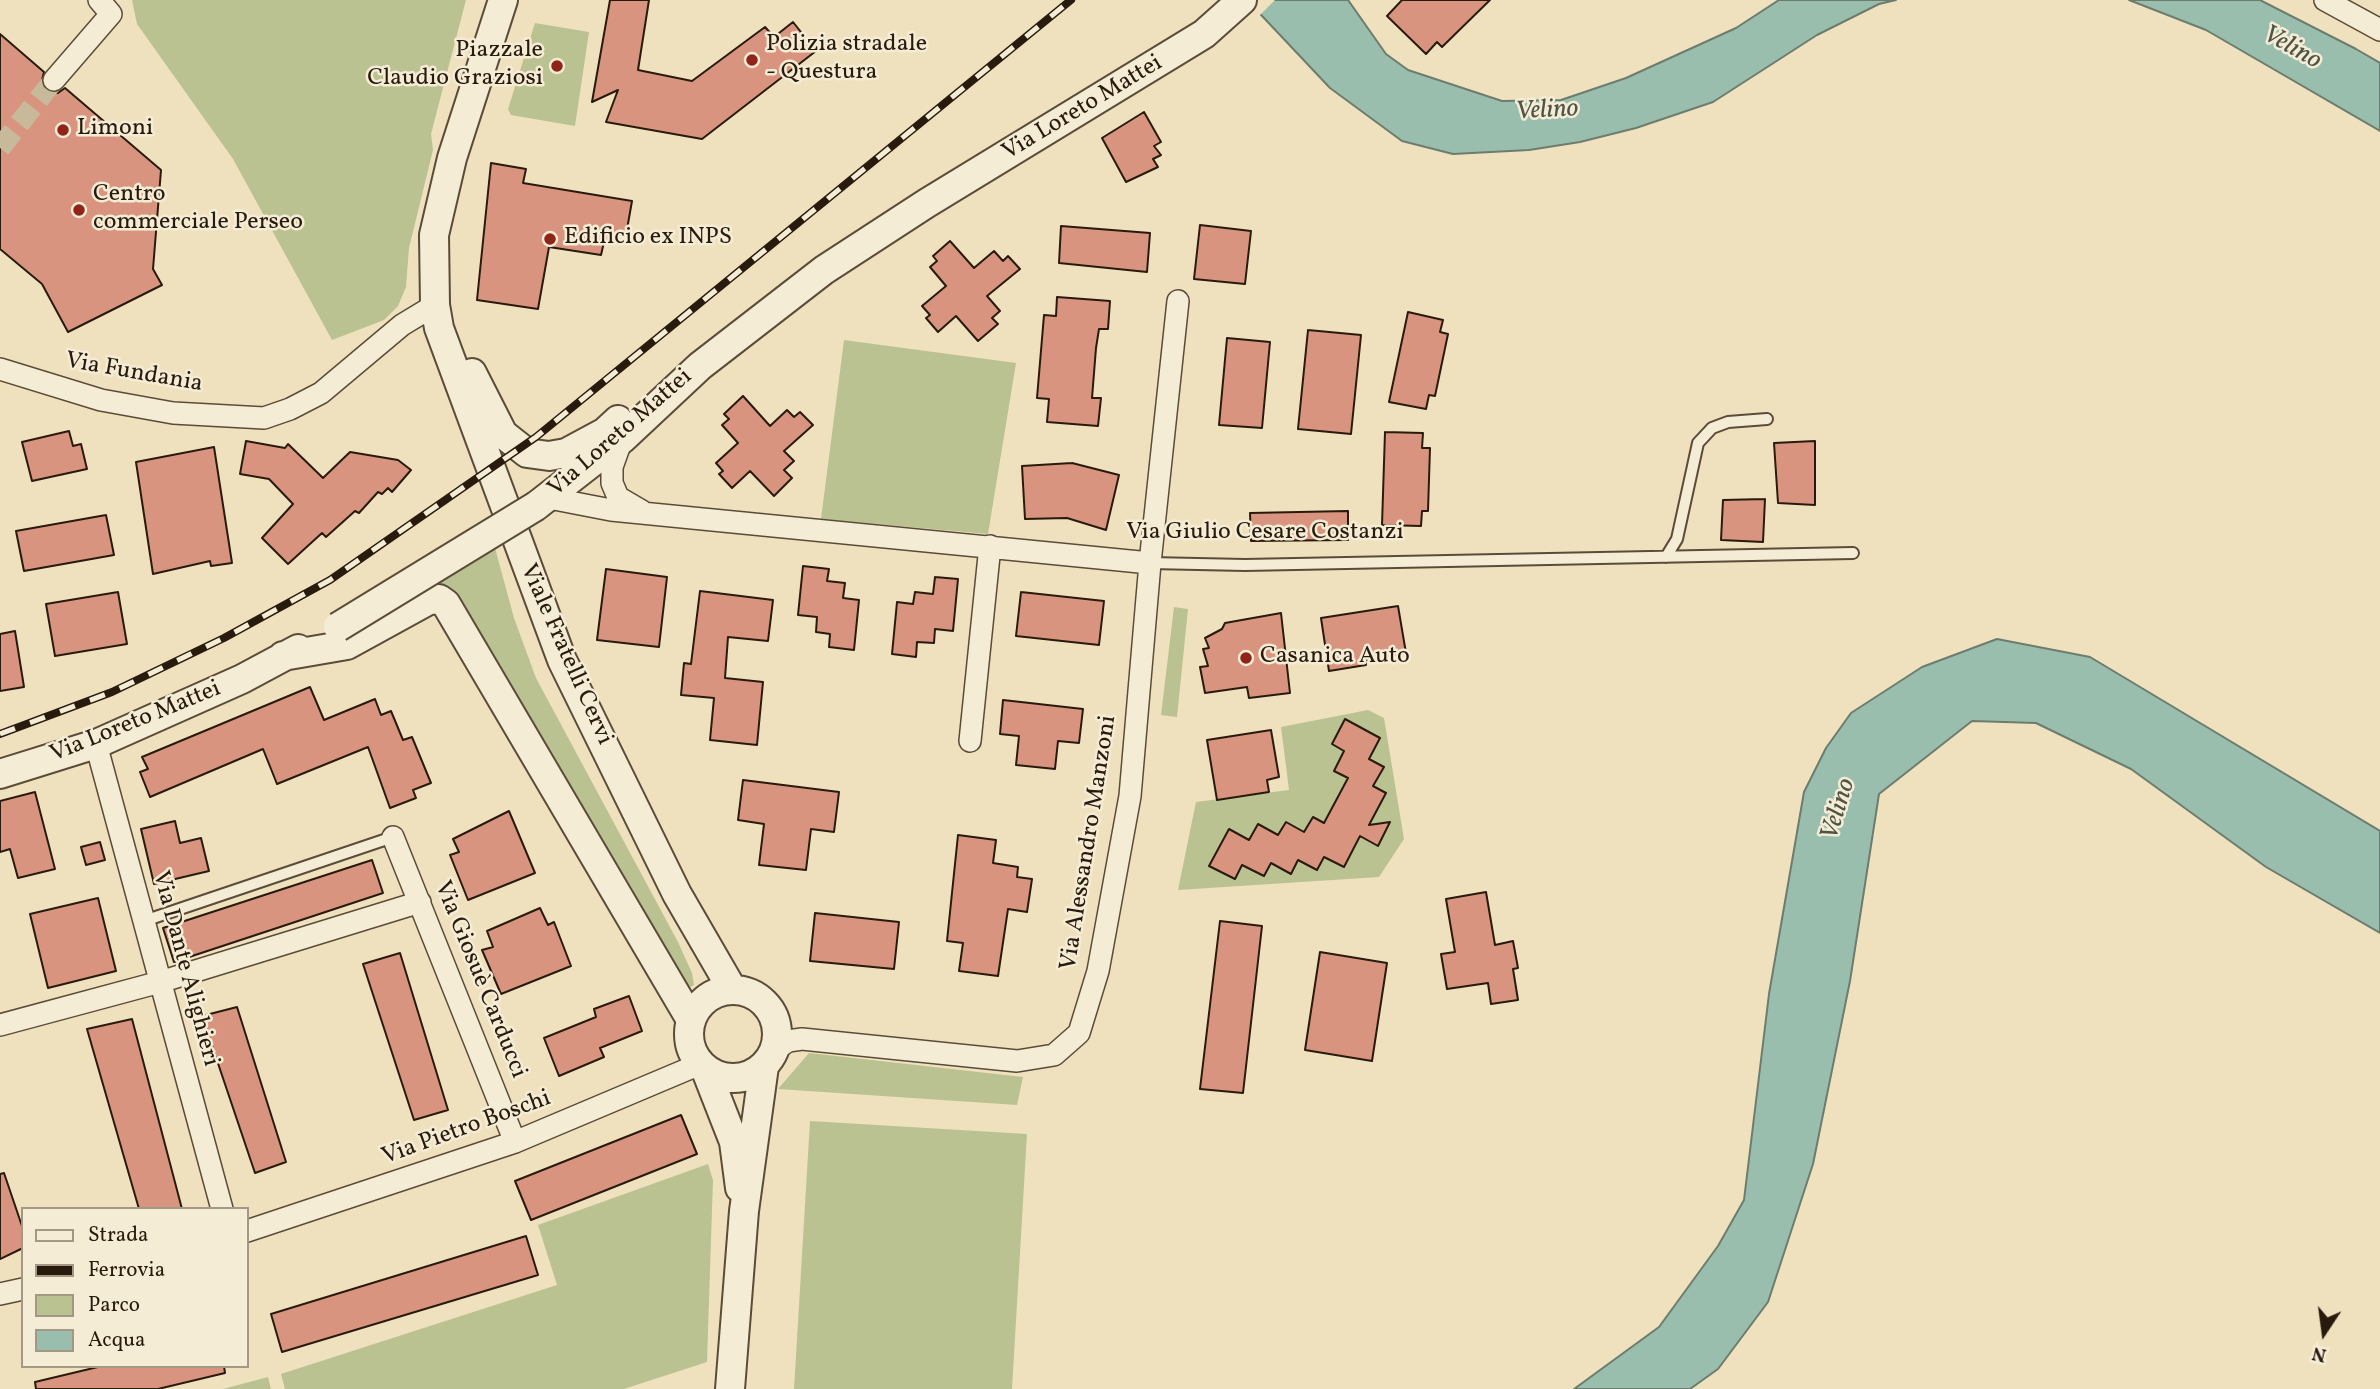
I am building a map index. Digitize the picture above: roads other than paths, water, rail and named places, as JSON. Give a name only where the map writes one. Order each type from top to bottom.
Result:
[{"type":"street","points":[[54,80],[111,14],[99,0]]},
{"type":"street","points":[[503,0],[453,158],[445,248],[452,309],[475,383],[503,435],[512,443],[537,455],[566,453],[606,432],[654,383],[700,366]]},
{"type":"street","name":"Via Loreto Mattei","points":[[0,775],[96,744],[242,679],[338,627],[543,502],[622,439],[700,366],[824,270],[927,203],[1206,32],[1242,0]]},
{"type":"street","points":[[2325,0],[2380,30]]},
{"type":"street","name":"Viale Fratelli Cervi","points":[[453,158],[434,235],[435,305],[439,328],[485,459],[562,660],[677,894],[732,989]]},
{"type":"street","name":"Via Alessandro Manzoni","points":[[769,1058],[788,1041],[802,1039],[1017,1061],[1054,1055],[1079,1033],[1098,971],[1130,796],[1150,563],[1178,301]]},
{"type":"street","name":"Via Fundania","points":[[0,369],[113,402],[173,413],[264,418],[290,410],[321,393],[402,325],[435,305]]},
{"type":"street","name":"Via Giulio Cesare Costanzi","points":[[622,439],[612,467],[612,483],[618,497],[644,512],[1150,563]]},
{"type":"street","points":[[543,502],[644,512]]},
{"type":"street","points":[[970,741],[990,546]]},
{"type":"street","points":[[284,656],[347,645],[429,600],[439,599],[446,604],[691,1020]]},
{"type":"street","name":"Via Dante Alighieri","points":[[96,744],[221,1207]]},
{"type":"street","name":"Via Giosuè Carducci","points":[[393,837],[515,1142]]},
{"type":"street","points":[[0,1025],[160,982],[420,902]]},
{"type":"street","points":[[730,1389],[744,1211],[769,1058],[777,1028],[770,1008],[760,998],[732,989],[706,998],[691,1020],[688,1036],[692,1051],[703,1066],[734,1142],[744,1211]]},
{"type":"street","points":[[703,1066],[724,1077],[738,1078],[769,1058]]},
{"type":"street","name":"Via Pietro Boschi","points":[[248,1231],[515,1142],[703,1066]]},
{"type":"street","points":[[0,1294],[21,1289]]},
{"type":"lane","points":[[1666,557],[1677,539],[1698,443],[1712,428],[1720,425],[1767,419]]},
{"type":"lane","name":"Via Giulio Cesare Costanzi","points":[[1150,563],[1245,565],[1853,553]]},
{"type":"lane","points":[[144,921],[393,837]]},
{"type":"water","name":"Velino","points":[[1247,0],[1348,0],[1386,54],[1408,70],[1502,101],[1561,100],[1626,78],[1736,28],[1779,0],[1896,0],[1879,4],[1817,35],[1713,102],[1636,128],[1580,142],[1529,150],[1453,154],[1402,141],[1330,88]]},
{"type":"water","name":"Velino","points":[[2129,0],[2260,0],[2356,49],[2380,63],[2380,131],[2206,30]]},
{"type":"water","name":"Velino","points":[[1997,639],[2090,657],[2380,831],[2380,933],[2266,867],[2131,769],[2036,723],[1972,721],[1879,794],[1850,981],[1813,1164],[1768,1302],[1718,1369],[1690,1389],[1574,1389],[1659,1327],[1718,1246],[1744,1200],[1769,994],[1804,792],[1826,748],[1851,713],[1922,667]]},
{"type":"tunnel","points":[[0,148],[54,80]]},
{"type":"railway","points":[[0,734],[112,692],[224,638],[330,580],[536,437],[1071,0]]},
{"type":"place","name":"Polizia stradale - Questura","points":[[752,60]]},
{"type":"place","name":"Piazzale Claudio Graziosi","points":[[557,66]]},
{"type":"place","name":"Limoni","points":[[63,130]]},
{"type":"place","name":"Centro commerciale Perseo","points":[[79,210]]},
{"type":"place","name":"Edificio ex INPS","points":[[550,239]]},
{"type":"place","name":"Casanica Auto","points":[[1246,658]]}]
